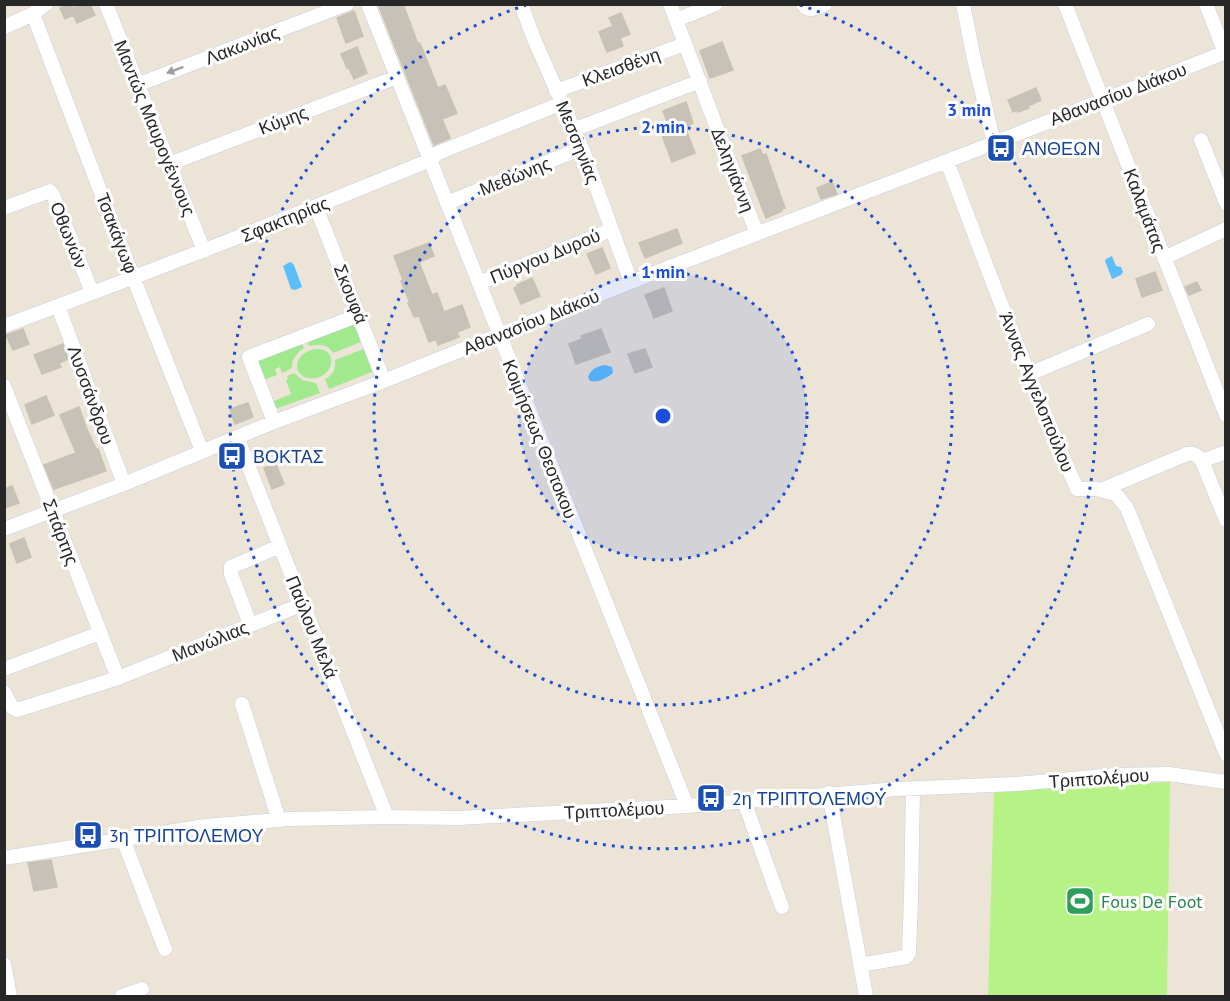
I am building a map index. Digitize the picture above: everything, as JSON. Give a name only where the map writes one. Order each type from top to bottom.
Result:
[{"type":"street","points":[[4,27],[33,14],[46,4]]},
{"type":"street","name":"Μαντώς Μαυρογέννους","points":[[106,4],[204,251]]},
{"type":"street","name":"Λακωνίας","points":[[137,85],[347,4]]},
{"type":"street","name":"Κοιμήσεως Θεοτοκου","points":[[368,4],[687,806]]},
{"type":"street","name":"Μεσσηνίας","points":[[521,4],[582,148],[631,282]]},
{"type":"street","name":"Δεληγιάννη","points":[[669,4],[757,234]]},
{"type":"street","points":[[676,20],[716,4]]},
{"type":"street","points":[[803,4],[807,9],[811,9],[825,4]]},
{"type":"street","points":[[963,4],[994,143]]},
{"type":"street","name":"Καλαμάτας","points":[[1065,4],[1226,415]]},
{"type":"street","points":[[1206,4],[1225,52]]},
{"type":"street","name":"Τσακάγωφ","points":[[33,14],[202,451]]},
{"type":"street","name":"Κλεισθένη","points":[[559,97],[685,44]]},
{"type":"street","name":"Αθανασίου Διάκου","points":[[4,529],[631,282],[1225,52]]},
{"type":"street","name":"Κύμης","points":[[169,164],[397,77]]},
{"type":"street","points":[[573,130],[700,81]]},
{"type":"street","name":"Σφακτηρίας","points":[[4,326],[204,251],[430,160],[438,153],[559,97]]},
{"type":"street","points":[[1201,140],[1226,203]]},
{"type":"street","name":"Μεθώνης","points":[[447,203],[582,148]]},
{"type":"street","name":"Άννας Αγγελοπούλου","points":[[947,161],[992,282],[1077,489],[1101,490],[1116,494],[1127,508],[1226,754]]},
{"type":"street","name":"Οθωνών","points":[[4,208],[50,191],[92,292]]},
{"type":"street","name":"Σκουφά","points":[[316,207],[384,381]]},
{"type":"street","points":[[1164,258],[1226,228]]},
{"type":"street","name":"Πύργου Δυρού","points":[[479,283],[611,230]]},
{"type":"street","name":"Λυσσάνδρου","points":[[58,306],[124,483]]},
{"type":"street","points":[[274,422],[249,357],[359,315]]},
{"type":"street","points":[[1029,374],[1148,324]]},
{"type":"street","name":"Σπάρτης","points":[[4,386],[118,678]]},
{"type":"street","name":"Παύλου Μελά","points":[[237,437],[387,817]]},
{"type":"street","points":[[1202,461],[1226,452]]},
{"type":"street","points":[[1101,490],[1193,453],[1202,461],[1226,520]]},
{"type":"street","points":[[250,624],[231,574],[231,567],[280,546]]},
{"type":"street","name":"Μανώλιας","points":[[4,692],[12,707],[17,710],[118,678],[303,604]]},
{"type":"street","points":[[4,669],[99,633]]},
{"type":"street","points":[[242,704],[279,820]]},
{"type":"street","name":"Τριπτολέμου","points":[[4,858],[206,826],[279,820],[458,818],[687,806],[912,788],[1015,784],[1115,776],[1169,774],[1226,782]]},
{"type":"street","points":[[860,965],[906,957],[909,953],[912,788]]},
{"type":"street","points":[[829,794],[866,996]]},
{"type":"street","points":[[744,801],[782,908]]},
{"type":"street","points":[[123,839],[165,949]]},
{"type":"street","points":[[4,964],[10,996]]},
{"type":"street","points":[[122,996],[142,989]]},
{"type":"green space","points":[[354,319],[363,341],[333,353],[323,345],[309,346],[306,337]]},
{"type":"green space","points":[[300,340],[304,348],[292,362],[292,368],[282,373],[280,367],[275,369],[277,375],[261,381],[252,359]]},
{"type":"green space","points":[[366,348],[374,371],[329,389],[325,379],[333,371],[335,360]]},
{"type":"green space","points":[[314,349],[329,353],[331,365],[323,375],[308,378],[300,374],[297,363],[301,356]]},
{"type":"green space","points":[[294,373],[302,380],[316,383],[320,393],[272,410],[268,387],[274,401],[291,394],[286,380],[287,376]]},
{"type":"green space","name":"Fous De Foot","points":[[1170,782],[1167,996],[988,996],[994,791]]},
{"type":"water","points":[[1112,256],[1116,266],[1121,267],[1123,272],[1112,279],[1105,261]]},
{"type":"water","points":[[290,262],[294,265],[302,287],[295,290],[291,289],[283,266]]},
{"type":"water","points":[[605,365],[612,367],[613,373],[602,380],[590,381],[589,374],[597,367]]},
{"type":"building","points":[[71,4],[73,8],[81,4],[90,4],[95,15],[77,23],[73,15],[65,19],[60,8]]},
{"type":"building","points":[[378,4],[403,4],[438,88],[445,85],[457,113],[442,119],[450,138],[434,145]]},
{"type":"building","points":[[354,11],[363,36],[346,43],[337,18]]},
{"type":"building","points":[[621,13],[630,34],[620,38],[623,46],[607,52],[599,32],[613,26],[609,18]]},
{"type":"building","points":[[722,42],[733,70],[710,78],[700,51]]},
{"type":"building","points":[[357,47],[367,73],[354,79],[341,54]]},
{"type":"building","points":[[1036,88],[1041,100],[1028,106],[1029,108],[1013,112],[1008,100]]},
{"type":"building","points":[[686,102],[693,123],[685,127],[695,153],[672,162],[662,135],[671,132],[663,111]]},
{"type":"building","points":[[760,149],[763,155],[766,154],[785,208],[766,218],[742,156]]},
{"type":"building","points":[[832,182],[837,194],[821,199],[817,188]]},
{"type":"building","points":[[677,229],[682,243],[645,258],[639,243]]},
{"type":"building","points":[[429,243],[434,256],[419,262],[432,295],[437,293],[444,312],[462,305],[470,327],[457,332],[459,337],[438,345],[436,339],[429,342],[419,316],[414,317],[394,256]]},
{"type":"building","points":[[602,248],[610,268],[596,274],[587,254]]},
{"type":"building","points":[[1155,272],[1162,290],[1142,297],[1136,279]]},
{"type":"building","points":[[532,278],[540,296],[521,304],[514,288]]},
{"type":"building","points":[[1197,282],[1201,290],[1189,295],[1185,287]]},
{"type":"building","points":[[664,288],[672,311],[654,318],[645,295]]},
{"type":"building","points":[[23,329],[29,344],[13,350],[6,335]]},
{"type":"building","points":[[601,329],[610,352],[576,364],[569,344],[582,339],[581,336]]},
{"type":"building","points":[[63,344],[68,359],[59,363],[61,367],[42,374],[34,355]]},
{"type":"building","points":[[645,349],[652,367],[635,373],[628,354]]},
{"type":"building","points":[[46,396],[54,415],[32,424],[25,405]]},
{"type":"building","points":[[248,403],[253,417],[235,424],[230,409]]},
{"type":"building","points":[[79,407],[106,471],[54,489],[44,465],[76,453],[60,415]]},
{"type":"building","points":[[276,464],[284,484],[272,489],[264,468]]},
{"type":"building","points":[[12,486],[19,503],[4,508],[4,489]]},
{"type":"building","points":[[24,538],[31,557],[17,563],[10,544]]},
{"type":"building","points":[[51,860],[57,887],[34,891],[28,863]]},
{"type":"place","name":"ΑΝΘΕΩΝ","points":[[1001,148]]},
{"type":"place","name":"ΒΟΚΤΑΣ","points":[[232,456]]},
{"type":"place","name":"2η ΤΡΙΠΤΟΛΕΜΟΥ","points":[[711,798]]},
{"type":"place","name":"3η ΤΡΙΠΤΟΛΕΜΟΥ","points":[[88,835]]},
{"type":"place","name":"Fous De Foot","points":[[1080,901]]}]
